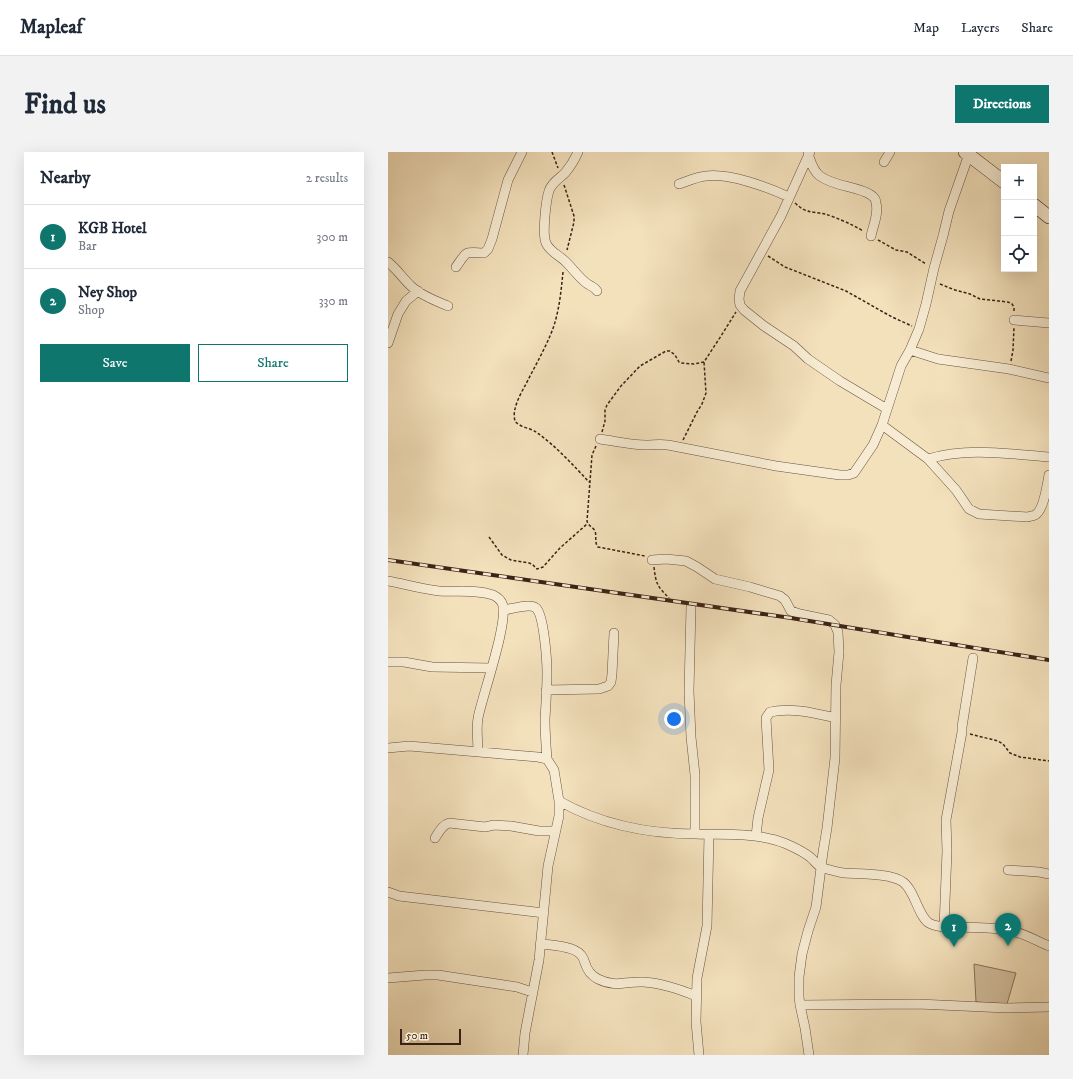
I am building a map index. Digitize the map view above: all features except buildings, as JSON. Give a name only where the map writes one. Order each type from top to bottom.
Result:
[{"type":"main road","points":[[967,153],[1001,180]]},
{"type":"main road","points":[[1037,208],[1049,217]]},
{"type":"street","points":[[456,267],[468,252],[484,252],[488,249],[508,180],[522,152]]},
{"type":"street","points":[[578,152],[564,174],[549,190],[544,222],[544,237],[546,244],[586,283],[594,287],[597,291]]},
{"type":"street","points":[[884,162],[890,152]]},
{"type":"street","points":[[809,153],[781,216],[740,291],[740,305],[764,326],[794,346],[808,359],[840,381],[887,409]]},
{"type":"street","points":[[809,153],[814,170],[819,175],[834,183],[872,195],[876,203],[877,210],[871,236]]},
{"type":"street","points":[[600,439],[634,444],[658,444],[681,447],[776,466],[840,475],[854,474],[873,445],[882,425],[901,366],[919,329],[943,236],[948,210],[967,153]]},
{"type":"street","points":[[679,184],[696,178],[715,175],[751,182],[767,187],[789,197]]},
{"type":"street","points":[[388,262],[412,287],[425,296],[448,306]]},
{"type":"street","points":[[388,343],[398,314],[406,301],[418,291]]},
{"type":"street","points":[[1014,320],[1049,323]]},
{"type":"street","points":[[910,350],[938,359],[1009,369],[1049,378]]},
{"type":"street","points":[[882,425],[928,459],[956,490],[969,509],[979,514],[1021,517],[1035,515],[1039,511],[1045,497],[1049,475]]},
{"type":"street","points":[[928,459],[967,453],[1018,454],[1049,457]]},
{"type":"street","points":[[652,560],[666,559],[686,561],[697,566],[715,579],[780,596],[785,600],[791,611],[794,613],[829,620],[835,625],[838,632],[839,652],[836,684],[835,758],[816,907],[802,954],[799,977],[800,1005],[809,1055]]},
{"type":"street","points":[[388,581],[428,590],[475,592],[493,595],[499,598],[503,603],[503,620],[478,719],[478,752]]},
{"type":"street","points":[[504,610],[533,606],[537,608],[541,614],[547,674],[547,759],[554,770],[559,801],[559,816],[548,866],[539,960],[525,1032],[523,1055]]},
{"type":"street","points":[[691,607],[689,691],[691,737],[695,775],[695,834]]},
{"type":"street","points":[[546,690],[599,689],[608,686],[611,682],[612,674],[614,633]]},
{"type":"street","points":[[944,927],[946,820],[962,732],[973,658]]},
{"type":"street","points":[[388,662],[404,662],[432,667],[491,668]]},
{"type":"street","points":[[756,836],[758,818],[769,770],[766,718],[770,712],[791,710],[815,713],[836,718]]},
{"type":"street","points":[[388,748],[409,746],[547,759]]},
{"type":"street","points":[[559,801],[587,815],[626,826],[656,832],[744,835],[772,839],[809,856],[821,868],[843,873],[861,873],[897,878],[907,886],[916,900],[924,918],[929,923],[944,927],[994,928],[1013,931],[1049,946]]},
{"type":"street","points":[[434,838],[446,824],[449,823],[485,827],[494,825],[511,826],[539,831],[555,831]]},
{"type":"street","points":[[699,1055],[696,1022],[696,996],[697,978],[707,926],[709,834]]},
{"type":"street","points":[[1008,870],[1049,874]]},
{"type":"street","points":[[388,892],[399,896],[544,913]]},
{"type":"street","points":[[540,944],[577,951],[582,956],[586,968],[592,976],[610,984],[641,982],[654,983],[666,985],[696,996]]},
{"type":"street","points":[[388,978],[438,975],[504,984],[532,992]]},
{"type":"street","points":[[800,1005],[918,1004],[1006,1008],[1049,1007]]},
{"type":"path","points":[[552,152],[574,216],[574,222],[564,260],[562,289],[552,331],[515,409],[514,417],[516,422],[536,432],[543,438],[566,458],[589,482]]},
{"type":"path","points":[[789,197],[804,211],[824,214],[859,228],[896,250],[907,252],[934,268]]},
{"type":"path","points":[[762,252],[785,267],[846,291],[892,318],[919,329]]},
{"type":"path","points":[[939,284],[970,294],[980,299],[999,300],[1014,306],[1014,350],[1009,369]]},
{"type":"path","points":[[681,447],[706,393],[704,362]]},
{"type":"path","points":[[489,537],[502,555],[511,560],[529,562],[536,569],[538,569],[542,567],[560,548],[587,524]]},
{"type":"path","points":[[962,732],[998,741],[1003,744],[1010,753],[1020,757],[1049,761]]},
{"type":"shaded area","points":[[974,964],[1016,973],[1007,1004],[976,1002]]},
{"type":"railway","points":[[388,560],[791,618],[1049,660]]},
{"type":"place","name":"Ney Shop","points":[[1008,946]]},
{"type":"place","name":"KGB Hotel","points":[[954,947]]}]
